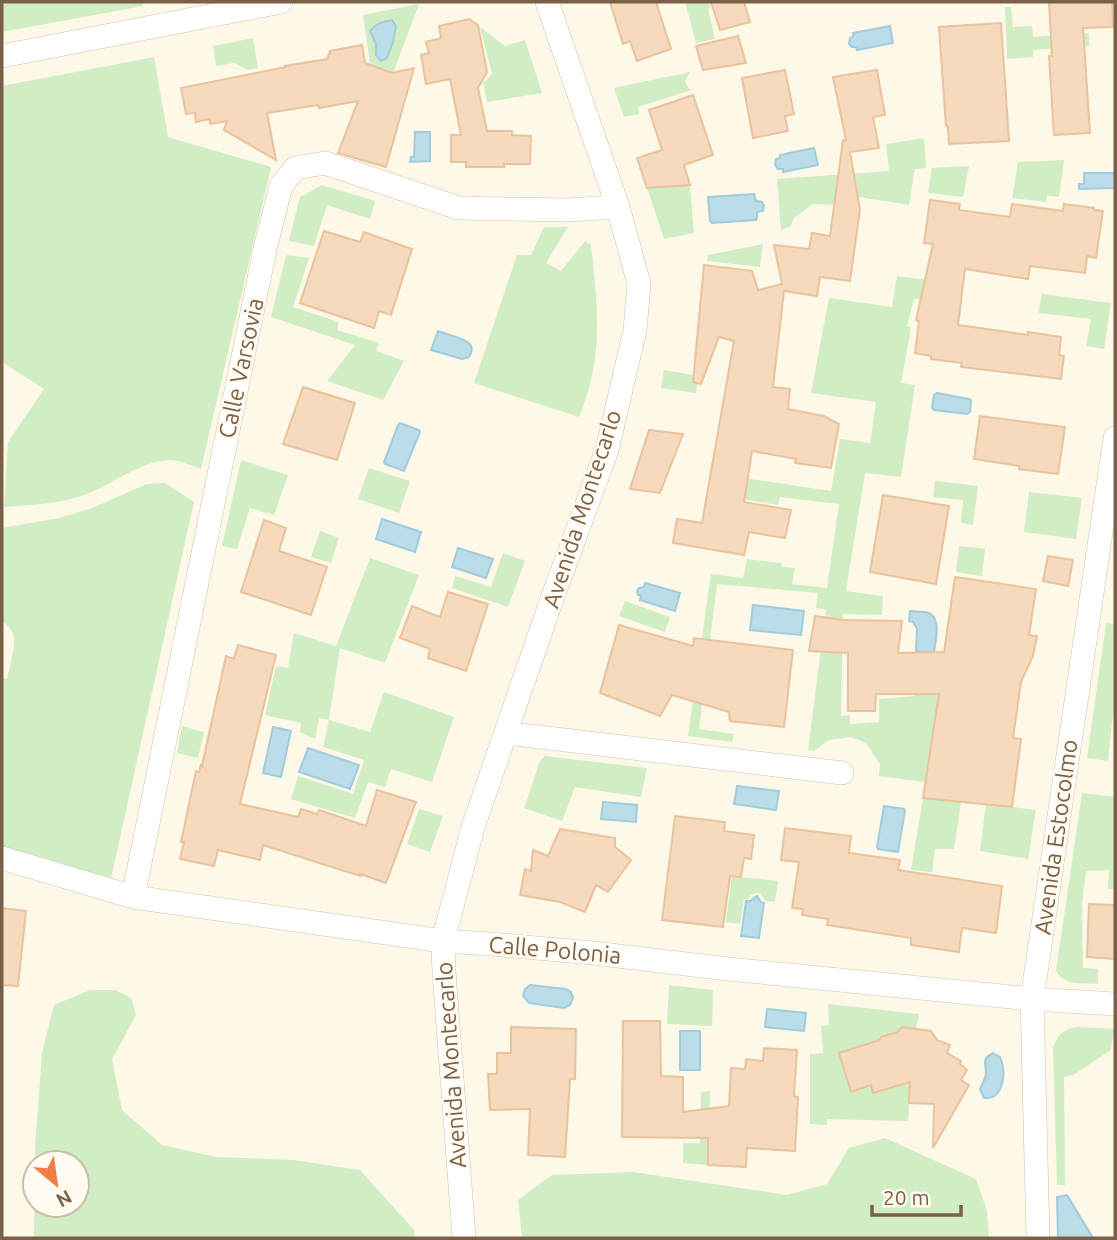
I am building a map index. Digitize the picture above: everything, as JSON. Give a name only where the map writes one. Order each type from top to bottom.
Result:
[{"type":"street","points":[[2,56],[281,2]]},
{"type":"street","name":"Avenida Montecarlo","points":[[464,1238],[443,941],[473,827],[607,450],[635,330],[639,284],[618,207],[547,2]]},
{"type":"street","name":"Calle Varsovia","points":[[133,897],[265,249],[281,187],[296,168],[325,163],[459,208],[567,210],[618,207]]},
{"type":"street","name":"Avenida Estocolmo","points":[[1038,1238],[1032,999],[1115,438]]},
{"type":"street","points":[[506,733],[842,773]]},
{"type":"street","name":"Calle Polonia","points":[[2,858],[133,897],[443,941],[593,953],[1032,999],[1115,1004]]},
{"type":"green space","points":[[2,2],[142,2],[143,6],[2,32]]},
{"type":"green space","points":[[685,2],[709,2],[711,8],[708,9],[715,39],[696,43]]},
{"type":"green space","points":[[419,4],[393,73],[370,64],[363,15]]},
{"type":"green space","points":[[1005,7],[1011,7],[1013,27],[1032,26],[1033,37],[1089,33],[1089,46],[1033,50],[1033,57],[1007,59]]},
{"type":"green space","points":[[480,27],[505,46],[525,40],[542,93],[487,102],[483,83],[492,74]]},
{"type":"green space","points":[[253,38],[258,68],[248,70],[234,63],[216,66],[213,46]]},
{"type":"green space","points":[[154,57],[168,137],[271,167],[201,469],[174,460],[159,461],[74,498],[44,504],[4,507],[8,442],[44,389],[2,362],[2,86]]},
{"type":"green space","points":[[690,72],[685,81],[692,90],[638,107],[639,114],[624,117],[614,88]]},
{"type":"green space","points":[[924,138],[926,168],[915,169],[909,205],[859,197],[859,206],[813,204],[794,218],[790,227],[781,230],[777,179],[889,171],[886,144]]},
{"type":"green space","points":[[1064,160],[1059,197],[1047,196],[1046,202],[1012,198],[1018,162]]},
{"type":"green space","points":[[969,166],[963,197],[928,193],[932,168]]},
{"type":"green space","points":[[322,185],[375,201],[370,219],[327,205],[314,246],[289,241],[300,197]]},
{"type":"green space","points":[[690,185],[694,233],[664,239],[647,188]]},
{"type":"green space","points":[[544,227],[568,227],[546,263],[561,271],[585,241],[591,245],[597,311],[596,353],[579,417],[474,383],[517,255],[531,255]]},
{"type":"green space","points":[[763,244],[760,267],[707,261],[708,255]]},
{"type":"green space","points":[[286,255],[309,258],[293,307],[339,322],[337,330],[379,343],[376,351],[404,361],[383,400],[327,381],[355,345],[271,317]]},
{"type":"green space","points":[[897,276],[929,280],[926,299],[914,299],[907,326],[911,328],[901,383],[915,385],[901,477],[865,473],[846,591],[883,596],[882,615],[843,614],[841,716],[850,715],[850,724],[879,722],[879,699],[915,696],[915,671],[942,674],[925,782],[879,776],[880,764],[866,743],[851,737],[829,740],[814,751],[808,750],[826,610],[816,608],[818,593],[717,584],[699,729],[734,734],[732,742],[688,736],[711,574],[743,578],[747,559],[782,563],[781,567],[795,568],[792,584],[827,588],[839,504],[780,497],[778,505],[735,498],[738,477],[831,491],[840,439],[870,443],[876,402],[811,393],[829,298],[892,307]]},
{"type":"green space","points":[[1042,294],[1111,303],[1104,349],[1086,346],[1091,319],[1038,313]]},
{"type":"green space","points":[[664,370],[699,376],[696,393],[661,388]]},
{"type":"green space","points":[[241,460],[288,475],[274,515],[250,508],[237,549],[222,546]]},
{"type":"green space","points":[[369,468],[410,481],[399,513],[358,499]]},
{"type":"green space","points":[[935,481],[978,486],[973,525],[961,523],[963,500],[933,497]]},
{"type":"green space","points":[[165,483],[194,502],[110,883],[2,850],[2,678],[7,679],[14,638],[2,621],[2,528],[59,518],[92,508],[147,484]]},
{"type":"green space","points":[[1029,492],[1082,498],[1076,539],[1024,532]]},
{"type":"green space","points":[[320,531],[339,538],[331,563],[311,557]]},
{"type":"green space","points":[[959,546],[985,549],[982,576],[956,572]]},
{"type":"green space","points":[[503,553],[525,561],[508,607],[452,588],[455,576],[491,587]]},
{"type":"green space","points":[[370,558],[419,575],[385,663],[340,648],[329,720],[319,718],[315,739],[300,732],[301,723],[265,715],[276,666],[288,668],[294,633],[336,646]]},
{"type":"green space","points":[[625,601],[670,617],[665,632],[619,616]]},
{"type":"green space","points":[[1106,623],[1115,624],[1115,713],[1108,761],[1087,758]]},
{"type":"green space","points":[[384,692],[454,717],[432,782],[391,769],[385,787],[368,782],[355,818],[291,799],[298,776],[353,794],[364,760],[323,747],[329,720],[370,732]]},
{"type":"green space","points":[[182,726],[204,732],[198,758],[177,753]]},
{"type":"green space","points":[[545,756],[647,768],[641,797],[575,787],[562,821],[524,808],[540,761]]},
{"type":"green space","points":[[1082,793],[1115,797],[1115,889],[1108,889],[1109,870],[1086,871],[1082,904],[1083,968],[1098,969],[1098,984],[1069,981],[1056,971]]},
{"type":"green space","points":[[923,798],[961,802],[954,849],[935,849],[932,872],[911,870]]},
{"type":"green space","points":[[986,804],[1036,810],[1028,859],[980,851]]},
{"type":"green space","points":[[419,809],[443,816],[430,852],[407,844]]},
{"type":"green space","points":[[732,876],[778,881],[775,902],[765,901],[761,894],[750,895],[749,899],[744,899],[740,924],[726,922]]},
{"type":"green space","points":[[669,985],[713,990],[712,1026],[667,1024]]},
{"type":"green space","points":[[90,990],[115,990],[131,998],[136,1015],[112,1059],[122,1110],[162,1145],[216,1157],[293,1160],[360,1170],[414,1230],[415,1238],[34,1238],[34,1219],[91,1219],[91,1149],[35,1149],[42,1053],[54,1005]]},
{"type":"green space","points":[[828,1004],[919,1014],[916,1029],[902,1027],[898,1032],[881,1037],[880,1047],[839,1053],[852,1092],[871,1085],[873,1092],[911,1080],[908,1121],[827,1119],[827,1125],[810,1124],[810,1054],[823,1053],[821,1026],[829,1025]]},
{"type":"green space","points":[[1077,1027],[1115,1029],[1115,1035],[1111,1050],[1073,1075],[1064,1077],[1065,1185],[1057,1185],[1053,1049],[1061,1034]]},
{"type":"green space","points":[[710,1091],[708,1165],[683,1163],[683,1143],[700,1143],[701,1092]]},
{"type":"green space","points":[[885,1138],[976,1179],[987,1211],[989,1238],[522,1238],[518,1200],[552,1175],[633,1172],[787,1195],[827,1184],[849,1148]]},
{"type":"water","points":[[392,20],[396,26],[393,42],[387,58],[381,61],[376,55],[376,44],[370,31],[383,22]]},
{"type":"water","points":[[890,26],[893,43],[857,50],[849,44],[853,33]]},
{"type":"water","points":[[415,132],[430,132],[430,161],[410,162],[411,157],[414,157]]},
{"type":"water","points":[[814,148],[818,165],[783,172],[783,169],[778,169],[775,165],[780,155]]},
{"type":"water","points":[[1084,173],[1115,173],[1115,188],[1079,189],[1079,184],[1084,184]]},
{"type":"water","points":[[754,194],[756,201],[762,202],[764,206],[763,211],[757,212],[756,220],[710,221],[708,197]]},
{"type":"water","points":[[438,331],[469,343],[472,349],[469,357],[462,359],[431,350]]},
{"type":"water","points":[[937,393],[971,400],[970,412],[967,414],[934,410],[934,395]]},
{"type":"water","points":[[400,423],[420,432],[404,471],[384,462]]},
{"type":"water","points":[[382,519],[421,532],[415,552],[376,539]]},
{"type":"water","points":[[458,548],[493,559],[486,578],[452,567]]},
{"type":"water","points":[[645,583],[680,593],[675,611],[640,600],[641,596],[637,591],[644,587]]},
{"type":"water","points":[[753,605],[804,611],[801,635],[750,630]]},
{"type":"water","points":[[910,611],[927,612],[933,616],[937,631],[934,653],[916,651],[917,629],[913,622],[909,621]]},
{"type":"water","points":[[273,727],[291,731],[281,777],[263,773]]},
{"type":"water","points":[[308,748],[359,765],[350,789],[299,772]]},
{"type":"water","points":[[737,786],[779,791],[776,810],[734,804]]},
{"type":"water","points":[[603,802],[637,805],[636,822],[601,819]]},
{"type":"water","points":[[884,806],[905,811],[898,852],[877,847]]},
{"type":"water","points":[[757,896],[764,903],[759,938],[741,936],[746,901]]},
{"type":"water","points":[[530,985],[566,989],[571,992],[573,998],[570,1005],[564,1008],[529,1003],[523,996]]},
{"type":"water","points":[[767,1009],[806,1013],[804,1031],[765,1027]]},
{"type":"water","points":[[680,1031],[700,1031],[700,1070],[680,1070]]},
{"type":"water","points":[[993,1053],[1000,1057],[1002,1063],[1002,1084],[996,1094],[984,1098],[980,1089],[986,1075],[985,1062]]},
{"type":"water","points":[[1067,1195],[1093,1238],[1058,1238],[1057,1197]]},
{"type":"building","points":[[610,2],[656,2],[671,49],[637,61],[630,41],[623,44]]},
{"type":"building","points":[[711,2],[744,2],[750,22],[720,30]]},
{"type":"building","points":[[1049,2],[1112,2],[1113,27],[1083,28],[1090,133],[1054,135]]},
{"type":"building","points":[[469,19],[478,25],[487,72],[478,88],[487,131],[512,131],[512,135],[531,136],[530,164],[466,167],[466,162],[451,162],[451,135],[461,135],[450,79],[426,84],[421,55],[429,53],[426,42],[441,38],[439,26]]},
{"type":"building","points":[[1001,23],[1009,141],[949,144],[939,27]]},
{"type":"building","points":[[738,36],[746,63],[703,70],[696,46]]},
{"type":"building","points":[[362,45],[365,63],[392,73],[414,68],[386,167],[338,153],[358,101],[267,113],[276,160],[224,130],[227,121],[210,124],[210,119],[196,122],[195,113],[186,114],[181,88],[327,59],[330,51]]},
{"type":"building","points":[[785,70],[794,114],[785,116],[788,131],[753,138],[742,78]]},
{"type":"building","points":[[877,70],[885,115],[873,117],[879,148],[850,152],[860,210],[850,281],[820,277],[817,296],[784,291],[773,387],[790,389],[788,409],[824,416],[839,424],[831,468],[795,463],[796,459],[752,451],[744,502],[791,510],[785,538],[749,532],[744,555],[673,543],[677,519],[702,523],[734,341],[719,337],[701,384],[693,382],[704,265],[752,271],[758,290],[782,284],[774,245],[809,249],[812,233],[830,236],[843,140],[846,140],[833,77]]},
{"type":"building","points":[[693,95],[713,155],[684,165],[690,185],[647,188],[637,158],[662,150],[649,110]]},
{"type":"building","points":[[930,200],[960,204],[959,210],[1010,217],[1012,204],[1063,211],[1064,204],[1103,211],[1096,258],[1087,256],[1085,273],[1030,266],[1028,279],[965,269],[958,325],[1061,337],[1059,355],[1064,356],[1061,379],[961,367],[962,363],[931,359],[931,356],[915,353],[919,321],[916,320],[933,244],[924,243]]},
{"type":"building","points":[[324,231],[360,242],[364,232],[412,249],[391,315],[379,311],[374,328],[300,303]]},
{"type":"building","points":[[303,387],[355,403],[337,460],[283,444]]},
{"type":"building","points":[[980,416],[1065,427],[1058,474],[974,459]]},
{"type":"building","points":[[649,430],[683,434],[660,493],[630,489]]},
{"type":"building","points":[[883,495],[949,506],[936,584],[870,572]]},
{"type":"building","points":[[264,520],[286,528],[279,551],[327,567],[311,615],[241,592]]},
{"type":"building","points":[[1048,556],[1073,560],[1068,586],[1043,581]]},
{"type":"building","points":[[955,577],[1036,589],[1029,635],[1037,636],[1033,656],[1021,682],[1013,738],[1021,739],[1012,807],[923,798],[939,694],[876,694],[875,711],[848,711],[848,653],[809,651],[815,616],[843,620],[902,621],[898,653],[944,652]]},
{"type":"building","points":[[448,592],[488,604],[466,671],[428,658],[430,649],[400,638],[412,606],[440,617]]},
{"type":"building","points":[[619,625],[693,646],[694,638],[793,650],[784,727],[730,721],[729,712],[672,695],[660,716],[600,693]]},
{"type":"building","points":[[238,645],[276,655],[240,804],[298,817],[301,809],[317,814],[319,810],[366,826],[377,790],[416,802],[386,883],[263,845],[260,860],[218,850],[214,866],[180,859],[196,771],[199,772],[202,766],[226,656],[234,659]]},
{"type":"building","points":[[675,816],[725,822],[724,831],[754,835],[751,859],[744,858],[741,877],[730,876],[723,927],[662,920]]},
{"type":"building","points":[[785,828],[851,836],[849,853],[900,860],[898,870],[1002,886],[996,933],[962,928],[959,952],[911,945],[911,938],[827,925],[828,919],[802,915],[803,909],[792,908],[799,862],[781,860]]},
{"type":"building","points":[[560,829],[615,838],[615,847],[631,860],[608,892],[596,885],[585,912],[560,902],[520,895],[525,869],[531,871],[533,850],[548,856]]},
{"type":"building","points":[[1089,904],[1115,905],[1115,959],[1087,957]]},
{"type":"building","points":[[2,908],[26,911],[18,986],[2,985]]},
{"type":"building","points":[[623,1021],[660,1021],[661,1076],[683,1077],[683,1112],[729,1106],[731,1068],[745,1069],[746,1059],[763,1061],[764,1048],[797,1050],[795,1151],[747,1148],[746,1167],[708,1165],[708,1138],[622,1137]]},
{"type":"building","points":[[511,1027],[576,1029],[575,1079],[570,1079],[565,1157],[528,1155],[530,1109],[490,1110],[488,1074],[497,1074],[497,1053],[511,1053]]},
{"type":"building","points":[[902,1027],[931,1031],[937,1040],[950,1045],[947,1053],[961,1061],[960,1064],[967,1070],[961,1080],[969,1085],[933,1148],[934,1104],[909,1103],[910,1082],[873,1093],[871,1085],[851,1092],[839,1053],[880,1040],[881,1037],[898,1032]]}]
